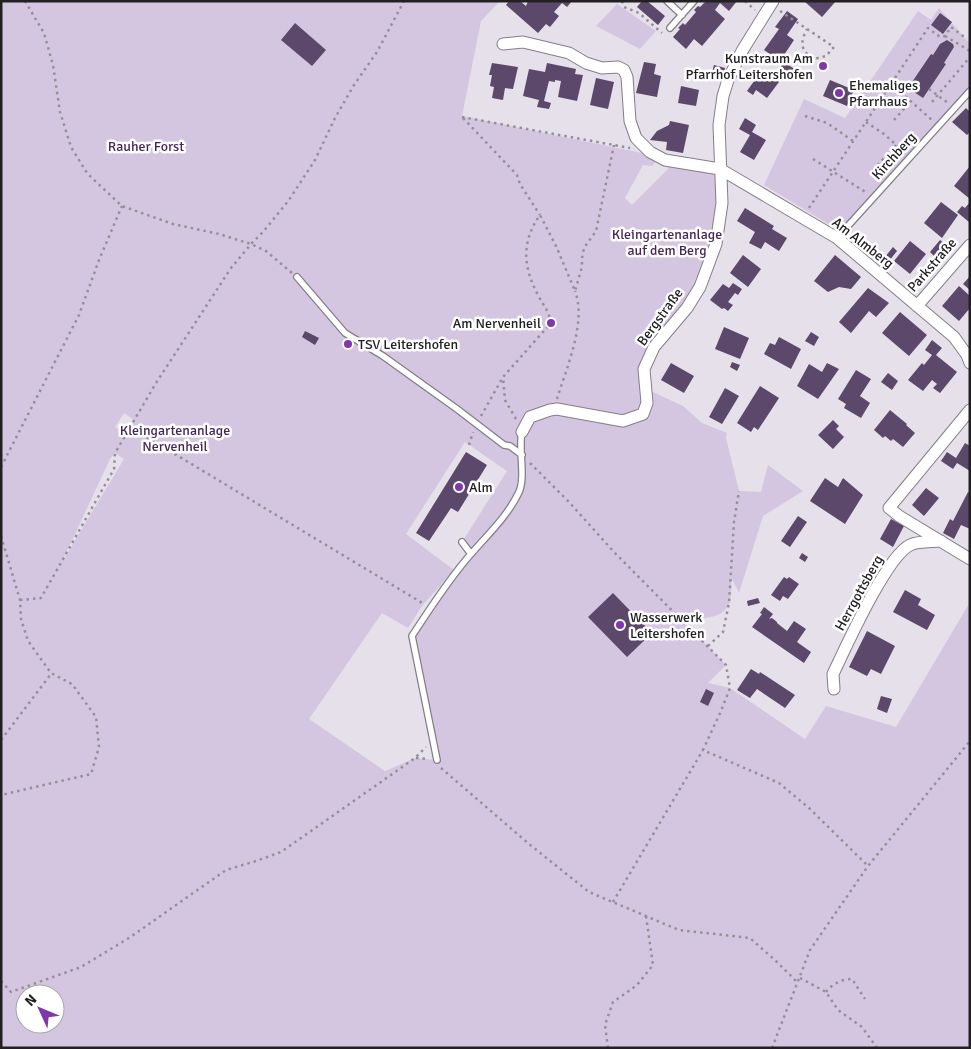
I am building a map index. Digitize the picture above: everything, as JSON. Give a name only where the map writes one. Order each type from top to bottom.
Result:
[{"type":"street","name":"Bergstraße","points":[[522,432],[530,417],[554,409],[623,421],[643,414],[647,403],[644,369],[654,347],[687,308],[700,286],[716,244],[722,203],[719,125],[723,96],[728,80],[742,51],[772,3]]},
{"type":"street","points":[[503,44],[523,42],[570,53],[586,63],[602,68],[618,67],[624,70],[627,76],[630,121],[636,138],[650,152],[665,160],[720,169]]},
{"type":"street","name":"Am Almberg","points":[[720,169],[837,238],[954,336],[970,363]]},
{"type":"street","name":"Parkstraße","points":[[917,306],[970,244]]},
{"type":"street","points":[[970,410],[889,508],[970,559]]},
{"type":"street","name":"Herrgottsberg","points":[[834,689],[833,674],[884,574],[896,555],[911,544],[941,541]]},
{"type":"lane","points":[[667,1],[682,14]]},
{"type":"lane","points":[[670,28],[694,1]]},
{"type":"lane","name":"Kirchberg","points":[[837,238],[970,91]]},
{"type":"lane","points":[[297,277],[345,333],[383,356],[504,445],[510,446],[522,455]]},
{"type":"lane","points":[[436,760],[412,636],[429,608],[507,511],[520,491],[522,455],[520,440],[522,432]]},
{"type":"lane","points":[[462,542],[471,554]]},
{"type":"path","points":[[26,1],[44,33],[53,65],[60,112],[71,147],[87,173],[122,206],[172,224],[219,234],[251,244],[266,251],[297,277]]},
{"type":"path","points":[[20,600],[41,598],[114,469],[115,453],[156,383],[231,268],[264,232],[289,200],[315,160],[340,110],[354,85],[377,52],[404,1]]},
{"type":"path","points":[[622,1],[624,7],[640,13],[662,33],[670,28]]},
{"type":"path","points":[[772,3],[834,47],[826,56],[814,59],[806,54],[802,46],[803,36],[807,29]]},
{"type":"path","points":[[945,36],[952,27],[967,39]]},
{"type":"path","points":[[803,218],[928,28],[940,37],[945,36],[970,51]]},
{"type":"path","points":[[932,102],[970,57]]},
{"type":"path","points":[[893,82],[896,84],[897,89],[938,125]]},
{"type":"path","points":[[888,88],[892,90],[897,89]]},
{"type":"path","points":[[930,89],[954,108]]},
{"type":"path","points":[[894,120],[911,101]]},
{"type":"path","points":[[805,116],[827,123],[853,141]]},
{"type":"path","points":[[554,409],[574,346],[579,314],[575,291],[540,214],[520,184],[517,175],[462,117],[650,152]]},
{"type":"path","points":[[866,122],[896,145],[873,170]]},
{"type":"path","points":[[575,291],[582,267],[584,248],[596,231],[614,145]]},
{"type":"path","points":[[813,159],[874,197]]},
{"type":"path","points":[[1,467],[79,315],[99,260],[122,206]]},
{"type":"path","points":[[468,445],[476,424],[503,377],[550,323],[550,313],[538,296],[528,273],[525,251],[527,241],[540,214]]},
{"type":"path","points":[[503,377],[505,400],[511,411]]},
{"type":"path","points":[[130,427],[429,608]]},
{"type":"path","points":[[522,455],[568,500],[614,552],[726,665],[730,688],[703,750],[613,902]]},
{"type":"path","points":[[708,646],[723,632],[730,603],[734,522],[739,491]]},
{"type":"path","points":[[1,536],[20,600],[21,619],[28,641],[52,673],[72,684],[96,717],[99,747],[92,774],[1,795]]},
{"type":"path","points":[[1,740],[52,673]]},
{"type":"path","points":[[1,981],[10,992],[81,967],[129,938],[226,870],[256,862],[281,852],[415,758],[433,740]]},
{"type":"path","points":[[772,1048],[810,950],[868,866],[970,741]]},
{"type":"path","points":[[703,750],[779,783],[809,808],[868,866]]},
{"type":"path","points":[[415,758],[436,760],[441,768],[529,844],[589,892],[679,930],[750,938],[798,983]]},
{"type":"path","points":[[608,1048],[605,1026],[613,1002],[637,985],[653,965],[646,916]]},
{"type":"path","points":[[800,978],[826,992],[838,1010],[862,1027],[877,1048]]},
{"type":"path","points":[[826,992],[830,986],[847,979],[852,979],[865,999]]},
{"type":"green space","points":[[1,1],[500,1],[481,21],[462,116],[642,153],[658,159],[652,166],[643,165],[625,198],[632,205],[668,169],[665,160],[720,169],[722,203],[700,287],[654,347],[645,386],[655,393],[683,406],[702,423],[727,433],[726,438],[739,491],[761,492],[768,465],[803,491],[763,516],[739,593],[732,579],[730,601],[725,610],[708,618],[681,619],[726,665],[708,683],[730,688],[805,739],[826,706],[896,727],[970,602],[970,1048],[1,1048]],"holes":[[[124,413],[134,420],[126,433],[115,427]],[[465,442],[507,471],[462,542],[471,554],[412,636],[436,760],[415,758],[385,771],[309,719],[382,613],[408,628],[422,606],[454,570],[406,534]],[[115,453],[124,459],[62,562],[110,459]]]},
{"type":"green space","points":[[617,4],[656,31],[640,49],[596,26]]},
{"type":"green space","points":[[939,8],[970,44],[970,87],[840,231],[764,185],[804,99],[845,118],[918,11],[931,20]]},
{"type":"building","points":[[509,1],[520,1],[526,6],[528,1],[572,1],[567,7],[562,3],[554,12],[559,16],[550,27],[546,24],[538,33],[506,5]]},
{"type":"building","points":[[642,1],[647,1],[665,16],[658,25],[637,7]]},
{"type":"building","points":[[706,1],[737,1],[729,11],[720,3],[715,10],[725,19],[702,46],[694,39],[686,49],[673,37],[680,29],[678,28],[683,23],[685,25],[696,12],[694,10]]},
{"type":"building","points":[[804,1],[836,1],[822,17]]},
{"type":"building","points":[[787,11],[798,19],[787,35],[794,40],[780,61],[764,50],[779,29],[775,27]]},
{"type":"building","points":[[940,13],[952,22],[943,34],[931,25]]},
{"type":"building","points":[[295,23],[326,50],[312,66],[281,40]]},
{"type":"building","points":[[947,40],[954,47],[944,63],[946,64],[923,98],[908,88],[931,54],[933,55],[940,44]]},
{"type":"building","points":[[644,62],[656,64],[654,74],[661,76],[657,97],[636,93]]},
{"type":"building","points":[[784,62],[796,70],[789,80],[777,72]]},
{"type":"building","points":[[492,63],[518,67],[513,89],[505,88],[503,100],[492,98],[494,87],[490,86],[492,75],[489,75]]},
{"type":"building","points":[[547,63],[576,69],[575,74],[583,75],[577,101],[558,97],[561,81],[555,80],[555,82],[549,81],[544,101],[551,103],[549,109],[537,107],[539,100],[523,96],[529,69],[545,72]]},
{"type":"building","points":[[714,65],[725,68],[722,79],[711,76]]},
{"type":"building","points":[[762,70],[779,82],[767,98],[756,90],[753,95],[747,91]]},
{"type":"building","points":[[596,78],[614,82],[608,109],[590,105]]},
{"type":"building","name":"Ehemaliges Pfarrhaus","points":[[830,80],[854,90],[847,106],[823,96]]},
{"type":"building","points":[[681,86],[699,90],[696,106],[678,103]]},
{"type":"building","points":[[966,108],[970,112],[970,132],[967,135],[952,122]]},
{"type":"building","points":[[745,118],[756,125],[752,132],[766,140],[754,160],[740,152],[750,135],[739,129]]},
{"type":"building","points":[[670,121],[689,125],[683,153],[666,150],[667,142],[650,140],[657,131],[669,125]]},
{"type":"building","points":[[970,166],[970,199],[954,186]]},
{"type":"building","points":[[941,202],[958,215],[942,238],[924,223]]},
{"type":"building","points":[[970,202],[969,222],[957,212],[962,206],[965,208]]},
{"type":"building","points":[[745,208],[774,226],[772,229],[787,238],[779,251],[765,242],[761,249],[749,243],[755,232],[737,221]]},
{"type":"building","points":[[940,240],[949,247],[938,260],[930,252]]},
{"type":"building","points":[[910,241],[926,254],[910,274],[894,261]]},
{"type":"building","points":[[893,247],[897,251],[889,261],[885,257]]},
{"type":"building","points":[[743,255],[761,269],[748,287],[730,273]]},
{"type":"building","points":[[835,255],[861,277],[851,289],[839,287],[828,292],[814,281]]},
{"type":"building","points":[[970,276],[970,290],[963,284]]},
{"type":"building","points":[[733,283],[742,289],[738,295],[735,293],[728,302],[733,305],[728,311],[710,300],[723,284],[729,288]]},
{"type":"building","points":[[959,286],[970,296],[970,308],[959,321],[942,306]]},
{"type":"building","points":[[868,288],[889,303],[876,317],[869,311],[851,333],[839,322]]},
{"type":"building","points":[[900,312],[927,335],[909,356],[882,333]]},
{"type":"building","points":[[724,327],[749,338],[740,359],[715,349]]},
{"type":"building","points":[[305,331],[319,338],[315,345],[302,337]]},
{"type":"building","points":[[811,332],[819,337],[814,346],[805,341]]},
{"type":"building","points":[[779,337],[801,349],[791,369],[764,354],[770,343],[775,345]]},
{"type":"building","points":[[932,340],[942,348],[936,355],[957,372],[940,393],[933,388],[937,384],[932,380],[923,391],[908,380],[922,363],[924,365],[932,355],[925,350]]},
{"type":"building","points":[[732,362],[740,365],[737,371],[730,367]]},
{"type":"building","points":[[671,363],[694,376],[684,393],[661,380]]},
{"type":"building","points":[[827,363],[839,369],[818,399],[797,386],[809,364],[822,372]]},
{"type":"building","points":[[856,370],[871,379],[860,396],[870,403],[861,418],[844,408],[846,404],[838,399]]},
{"type":"building","points":[[888,373],[898,381],[892,390],[881,382]]},
{"type":"building","points":[[760,386],[779,398],[758,430],[754,427],[751,432],[737,423]]},
{"type":"building","points":[[725,388],[739,396],[722,424],[709,417]]},
{"type":"building","points":[[890,410],[915,433],[903,447],[893,439],[891,441],[885,436],[883,438],[874,430]]},
{"type":"building","points":[[833,420],[839,426],[836,429],[844,437],[833,449],[818,435]]},
{"type":"building","points":[[965,443],[970,446],[970,471],[957,463],[953,469],[941,461],[947,452],[956,458]]},
{"type":"building","name":"Alm","points":[[466,452],[487,465],[458,512],[451,508],[429,541],[416,533]]},
{"type":"building","points":[[825,478],[838,487],[843,478],[863,495],[845,524],[810,501]]},
{"type":"building","points":[[926,488],[939,498],[924,516],[912,505]]},
{"type":"building","points":[[968,492],[970,493],[970,529],[961,525],[954,539],[943,533],[950,519],[953,521]]},
{"type":"building","points":[[798,516],[807,522],[790,547],[781,541]]},
{"type":"building","points":[[891,519],[904,526],[893,547],[880,539]]},
{"type":"building","points":[[802,553],[808,557],[805,562],[799,558]]},
{"type":"building","points":[[784,577],[787,579],[789,577],[799,584],[788,599],[783,596],[780,601],[771,595]]},
{"type":"building","points":[[905,590],[921,599],[918,605],[935,615],[927,630],[893,612]]},
{"type":"building","points":[[855,592],[863,597],[856,608],[849,603]]},
{"type":"building","name":"Wasserwerk Leitershofen","points":[[613,593],[652,633],[627,657],[588,617]]},
{"type":"building","points":[[758,598],[760,603],[748,606],[747,601]]},
{"type":"building","points":[[764,607],[773,614],[769,619],[772,618],[787,631],[794,621],[806,629],[797,642],[811,652],[804,663],[752,627],[762,614],[760,613]]},
{"type":"building","points":[[867,631],[895,646],[881,674],[871,669],[867,676],[849,667]]},
{"type":"building","points":[[751,669],[759,674],[760,672],[795,695],[785,708],[757,689],[750,698],[737,690]]},
{"type":"building","points":[[706,689],[714,693],[708,706],[700,702]]},
{"type":"building","points":[[881,696],[892,699],[887,713],[877,709]]},
{"type":"place","name":"Kunstraum Am Pfarrhof Leitershofen","points":[[823,66]]},
{"type":"place","name":"Ehemaliges Pfarrhaus","points":[[839,93]]},
{"type":"place","name":"Am Nervenheil","points":[[551,323]]},
{"type":"place","name":"TSV Leitershofen","points":[[348,344]]},
{"type":"place","name":"Alm","points":[[459,487]]},
{"type":"place","name":"Wasserwerk Leitershofen","points":[[620,625]]},
{"type":"park label","name":"Rauher Forst","points":[[146,146]]},
{"type":"park label","name":"Kleingartenanlage auf dem Berg","points":[[667,242]]},
{"type":"park label","name":"Kleingartenanlage Nervenheil","points":[[175,438]]}]
